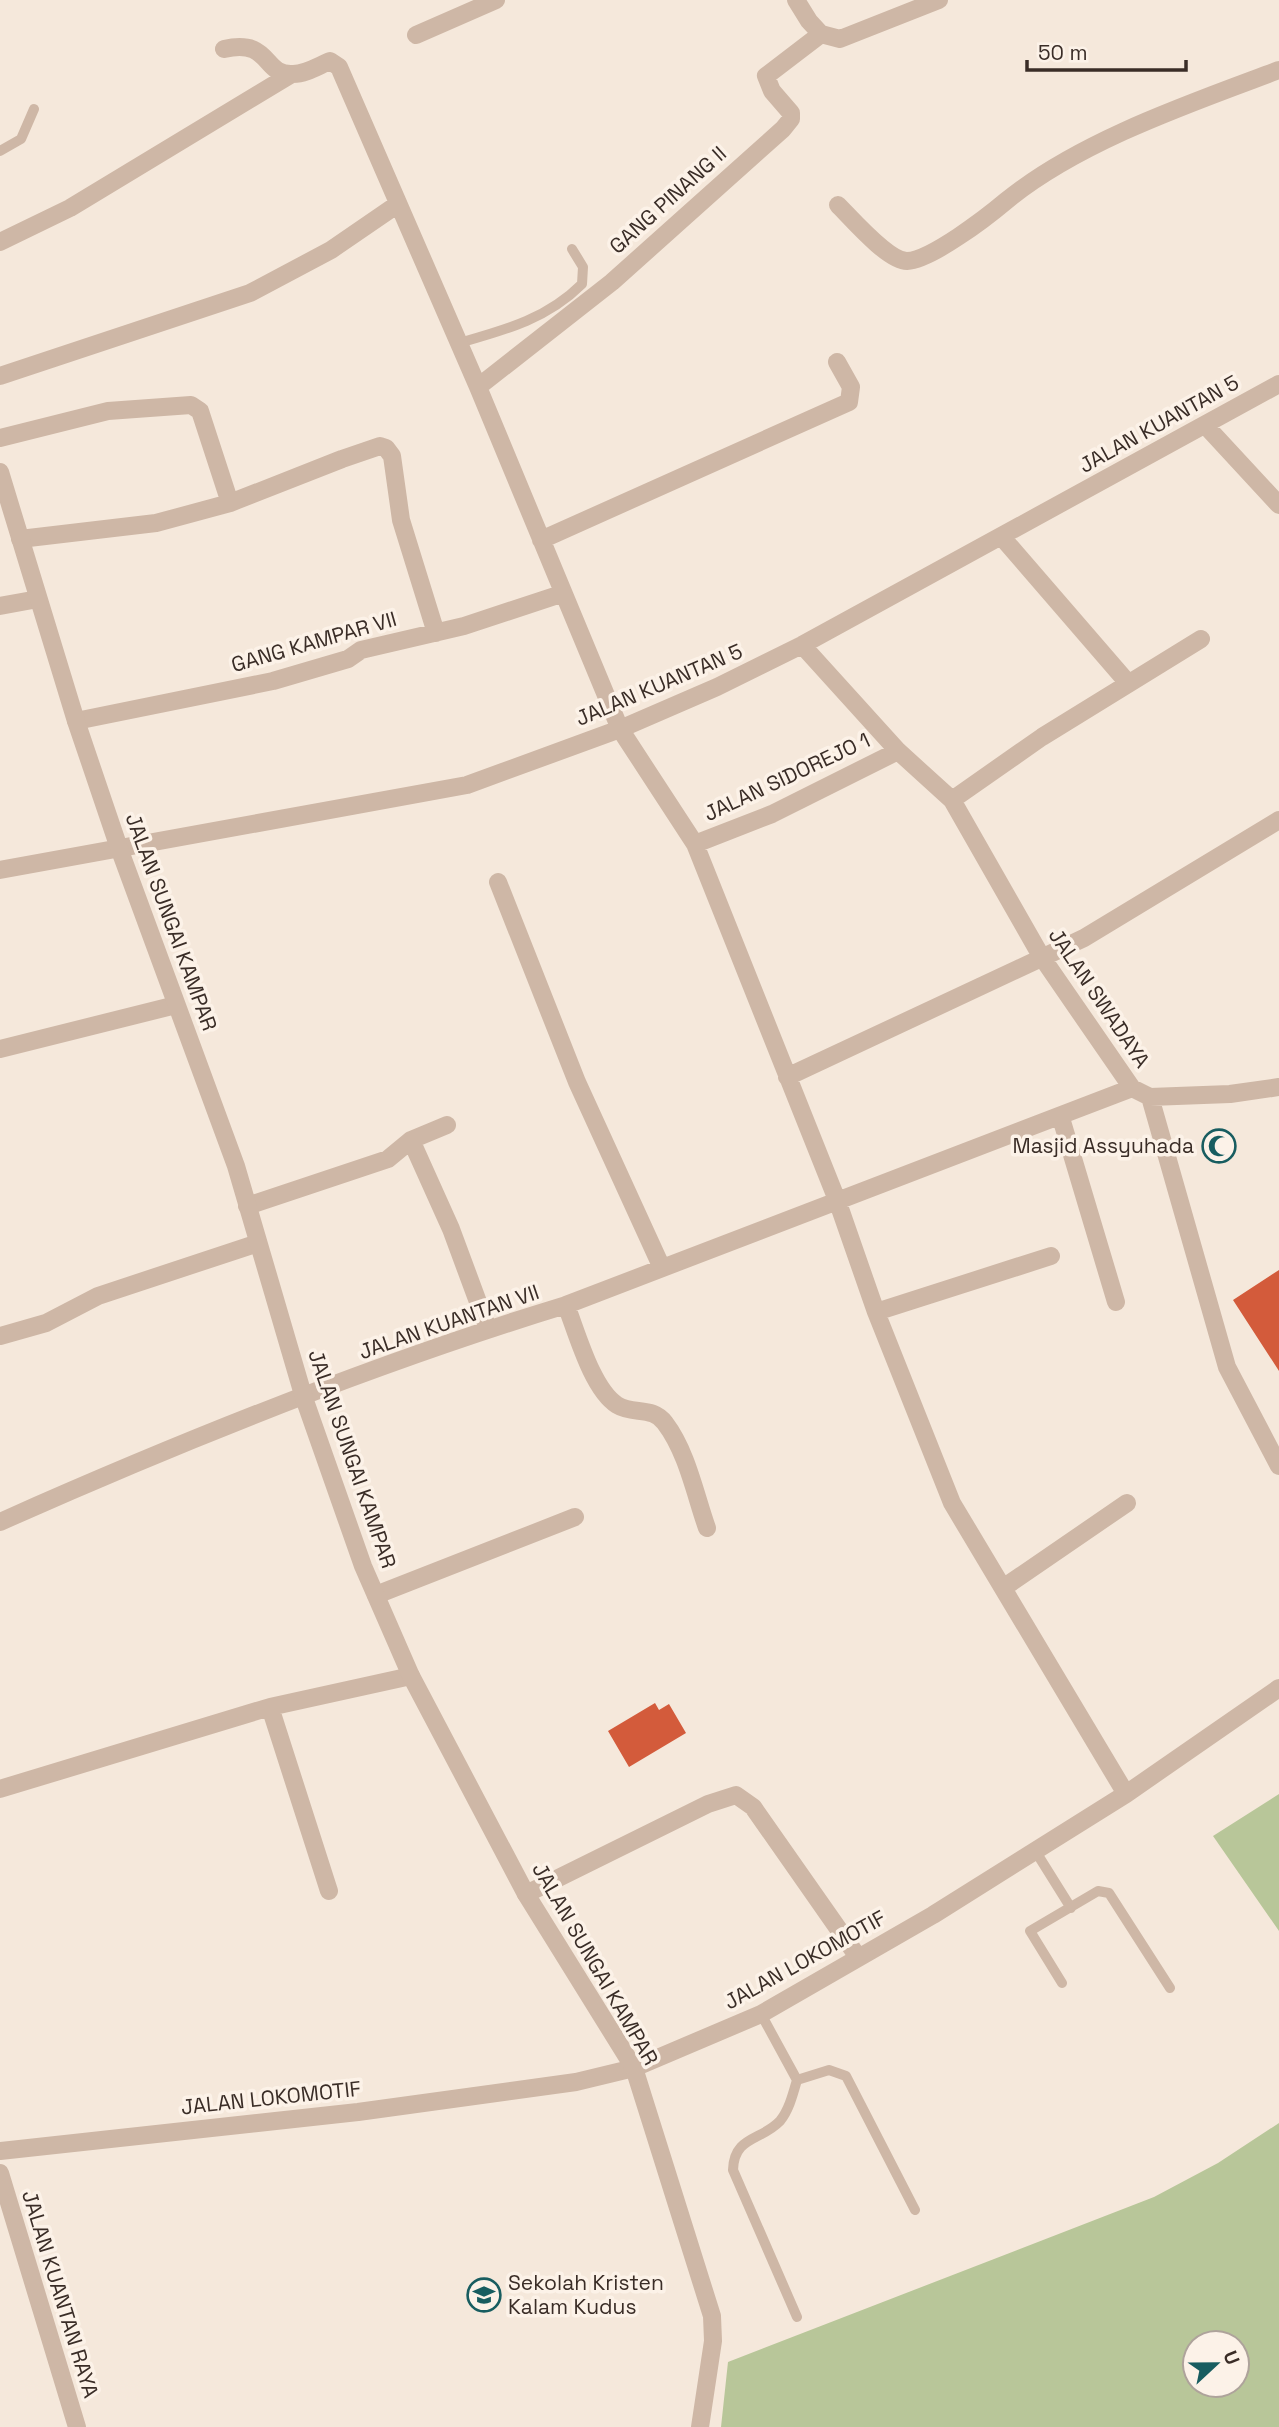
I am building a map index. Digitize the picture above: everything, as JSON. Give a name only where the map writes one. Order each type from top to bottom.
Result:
[{"type":"street","points":[[416,35],[496,0]]},
{"type":"street","points":[[796,0],[821,34],[840,39],[939,0]]},
{"type":"street","name":"GANG PINANG II","points":[[478,387],[612,282],[783,129],[791,113],[772,91],[766,76],[821,34]]},
{"type":"street","points":[[224,49],[243,44],[257,50],[279,72],[290,75]]},
{"type":"street","points":[[0,242],[70,208],[290,75],[330,61],[339,67],[478,387],[561,594],[620,729],[695,844],[837,1199],[876,1312],[952,1503],[1126,1794]]},
{"type":"street","points":[[838,205],[894,259],[907,261],[922,257],[980,222],[1030,181],[1166,113],[1279,69]]},
{"type":"street","points":[[0,376],[250,293],[331,250],[398,204]]},
{"type":"street","points":[[541,540],[849,402],[852,387],[837,362]]},
{"type":"street","name":"JALAN KUANTAN 5","points":[[0,870],[467,785],[620,729],[718,687],[802,645],[1279,384]]},
{"type":"street","points":[[0,438],[108,411],[191,405],[200,411],[230,503]]},
{"type":"street","points":[[1205,425],[1279,505]]},
{"type":"street","points":[[20,539],[156,523],[230,503],[380,446],[386,448],[392,456],[401,520],[436,633]]},
{"type":"street","name":"JALAN SUNGAI KAMPAR","points":[[0,472],[76,721],[247,1206],[303,1398],[376,1595],[411,1676],[526,1894],[634,2068],[712,2316],[713,2341],[700,2427]]},
{"type":"street","points":[[1001,537],[1128,683]]},
{"type":"street","name":"GANG KAMPAR VII","points":[[76,721],[273,681],[348,659],[361,650],[436,633],[561,594]]},
{"type":"street","points":[[0,606],[37,599]]},
{"type":"street","points":[[952,800],[1042,737],[1201,639]]},
{"type":"street","name":"JALAN SWADAYA","points":[[802,645],[898,751],[952,800],[1041,956],[1132,1088],[1150,1097],[1227,1367],[1279,1466]]},
{"type":"street","name":"JALAN SIDOREJO 1","points":[[695,844],[772,814],[898,751]]},
{"type":"street","points":[[787,1077],[1084,938],[1279,820]]},
{"type":"street","points":[[498,882],[577,1082],[662,1268]]},
{"type":"street","points":[[0,1049],[176,1005]]},
{"type":"street","points":[[1150,1097],[1230,1094],[1279,1087]]},
{"type":"street","name":"JALAN KUANTAN VII","points":[[0,1522],[172,1447],[488,1329],[566,1306],[837,1199],[1061,1118],[1132,1088]]},
{"type":"street","points":[[1061,1118],[1116,1302]]},
{"type":"street","points":[[247,1206],[388,1158],[411,1140],[447,1125]]},
{"type":"street","points":[[411,1140],[451,1229],[488,1329]]},
{"type":"street","points":[[0,1336],[46,1323],[98,1296],[258,1243]]},
{"type":"street","points":[[876,1312],[1051,1256]]},
{"type":"street","points":[[566,1306],[590,1364],[614,1403],[625,1409],[652,1411],[664,1420],[677,1442],[706,1528]]},
{"type":"street","points":[[1003,1588],[1127,1503]]},
{"type":"street","points":[[376,1595],[575,1517]]},
{"type":"street","points":[[0,1789],[270,1707],[411,1676]]},
{"type":"street","name":"JALAN LOKOMOTIF","points":[[0,2151],[358,2112],[576,2082],[634,2068],[761,2014],[858,1957],[1036,1852],[1126,1794],[1279,1688]]},
{"type":"street","points":[[270,1707],[329,1891]]},
{"type":"street","points":[[526,1894],[708,1804],[736,1795],[753,1807],[858,1957]]},
{"type":"street","name":"JALAN KUANTAN RAYA","points":[[0,2173],[77,2427]]},
{"type":"lane","points":[[0,150],[21,139],[34,109]]},
{"type":"lane","points":[[459,343],[512,328],[563,303],[582,284],[583,267],[572,249]]},
{"type":"lane","points":[[1036,1852],[1071,1908]]},
{"type":"lane","points":[[1062,1983],[1030,1931],[1098,1891],[1109,1893],[1170,1988]]},
{"type":"lane","points":[[761,2014],[797,2080]]},
{"type":"lane","points":[[797,2080],[829,2070],[846,2076],[915,2210]]},
{"type":"lane","points":[[797,2080],[782,2118],[773,2128],[739,2147],[734,2157],[733,2170],[797,2317]]},
{"type":"green space","points":[[1279,1794],[1279,1931],[1213,1836]]},
{"type":"green space","points":[[1279,2123],[1279,2427],[721,2427],[728,2362],[1154,2197],[1218,2163]]},
{"type":"building","points":[[1279,1270],[1279,1371],[1233,1300]]},
{"type":"building","points":[[655,1703],[659,1710],[669,1704],[686,1733],[629,1767],[608,1731]]},
{"type":"place","name":"Masjid Assyuhada","points":[[1219,1146]]},
{"type":"place","name":"Sekolah Kristen Kalam Kudus","points":[[484,2295]]}]
